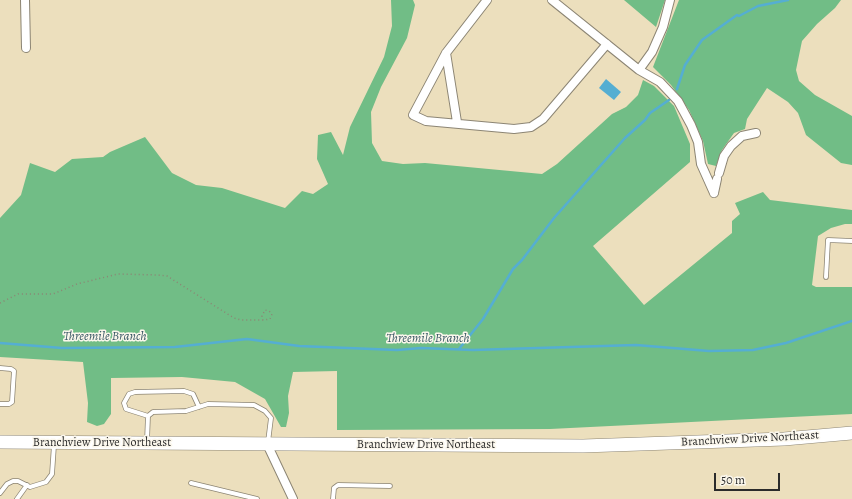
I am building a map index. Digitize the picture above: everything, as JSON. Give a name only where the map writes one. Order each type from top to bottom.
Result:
[{"type":"main road","name":"Branchview Drive Northeast","points":[[0,442],[583,446],[784,439],[852,433]]},
{"type":"street","points":[[25,0],[26,48]]},
{"type":"street","points":[[487,0],[446,53],[413,115],[426,121],[457,122],[514,129],[531,127],[543,119],[607,44]]},
{"type":"street","points":[[552,0],[639,70],[660,82],[678,101],[698,142],[701,164],[714,193],[724,156],[731,146],[742,136],[756,134]]},
{"type":"street","points":[[639,70],[652,52],[663,27],[670,0]]},
{"type":"street","points":[[446,53],[457,122]]},
{"type":"street","points":[[267,444],[293,499]]},
{"type":"lane","points":[[826,277],[828,240],[852,241]]},
{"type":"lane","points":[[0,368],[11,369],[14,371],[12,402],[9,404],[0,404]]},
{"type":"lane","points":[[148,416],[126,409],[124,403],[129,394],[135,392],[184,391],[193,394],[200,407]]},
{"type":"lane","points":[[147,443],[148,416],[153,412],[186,411],[208,404],[254,405],[265,411],[271,418],[267,444]]},
{"type":"lane","points":[[0,493],[7,484],[13,481],[18,481],[30,487],[39,485],[50,478],[54,442]]},
{"type":"lane","points":[[191,483],[257,499]]},
{"type":"lane","points":[[17,499],[27,485]]},
{"type":"lane","points":[[333,499],[334,488],[338,485],[390,486]]},
{"type":"path","points":[[0,303],[18,294],[53,294],[77,284],[118,274],[158,275],[167,276],[234,318],[241,320],[263,320],[270,319],[272,314],[265,310],[262,316],[263,320]]},
{"type":"green space","points":[[391,0],[413,0],[415,5],[407,38],[381,87],[371,112],[372,143],[382,161],[403,164],[425,163],[542,174],[557,164],[612,114],[626,107],[638,95],[643,80],[654,86],[674,106],[690,144],[690,162],[593,246],[644,305],[732,233],[732,221],[740,214],[735,203],[763,192],[770,200],[852,210],[852,224],[845,224],[831,228],[818,236],[812,285],[816,287],[852,287],[852,414],[550,429],[337,430],[337,371],[293,372],[288,396],[289,413],[286,427],[281,427],[265,399],[235,382],[182,377],[111,378],[111,414],[104,424],[97,426],[87,422],[88,403],[83,362],[0,357],[0,218],[21,195],[30,163],[55,172],[72,159],[103,157],[110,152],[145,137],[172,173],[196,185],[222,188],[285,208],[302,191],[313,194],[328,184],[317,159],[318,135],[331,132],[343,155],[350,127],[384,57],[392,26]]},
{"type":"green space","points":[[624,0],[665,0],[656,27]]},
{"type":"green space","points":[[679,0],[841,0],[802,41],[796,70],[799,81],[815,95],[852,116],[852,165],[841,163],[806,135],[798,113],[788,102],[767,88],[747,119],[745,129],[734,133],[722,150],[716,166],[708,164],[703,141],[689,110],[671,85],[653,67]]},
{"type":"water","points":[[606,79],[621,92],[614,100],[599,88]]},
{"type":"waterway","points":[[677,89],[685,65],[702,40],[737,15],[739,16],[758,6],[788,0]]},
{"type":"waterway","points":[[459,349],[483,319],[513,269],[522,260],[554,218],[625,138],[645,120],[650,113],[669,100]]},
{"type":"waterway","name":"Threemile Branch","points":[[0,343],[62,348],[175,347],[247,339],[299,346],[397,350],[421,348],[473,350],[636,345],[709,351],[753,350],[786,343],[852,321]]}]
